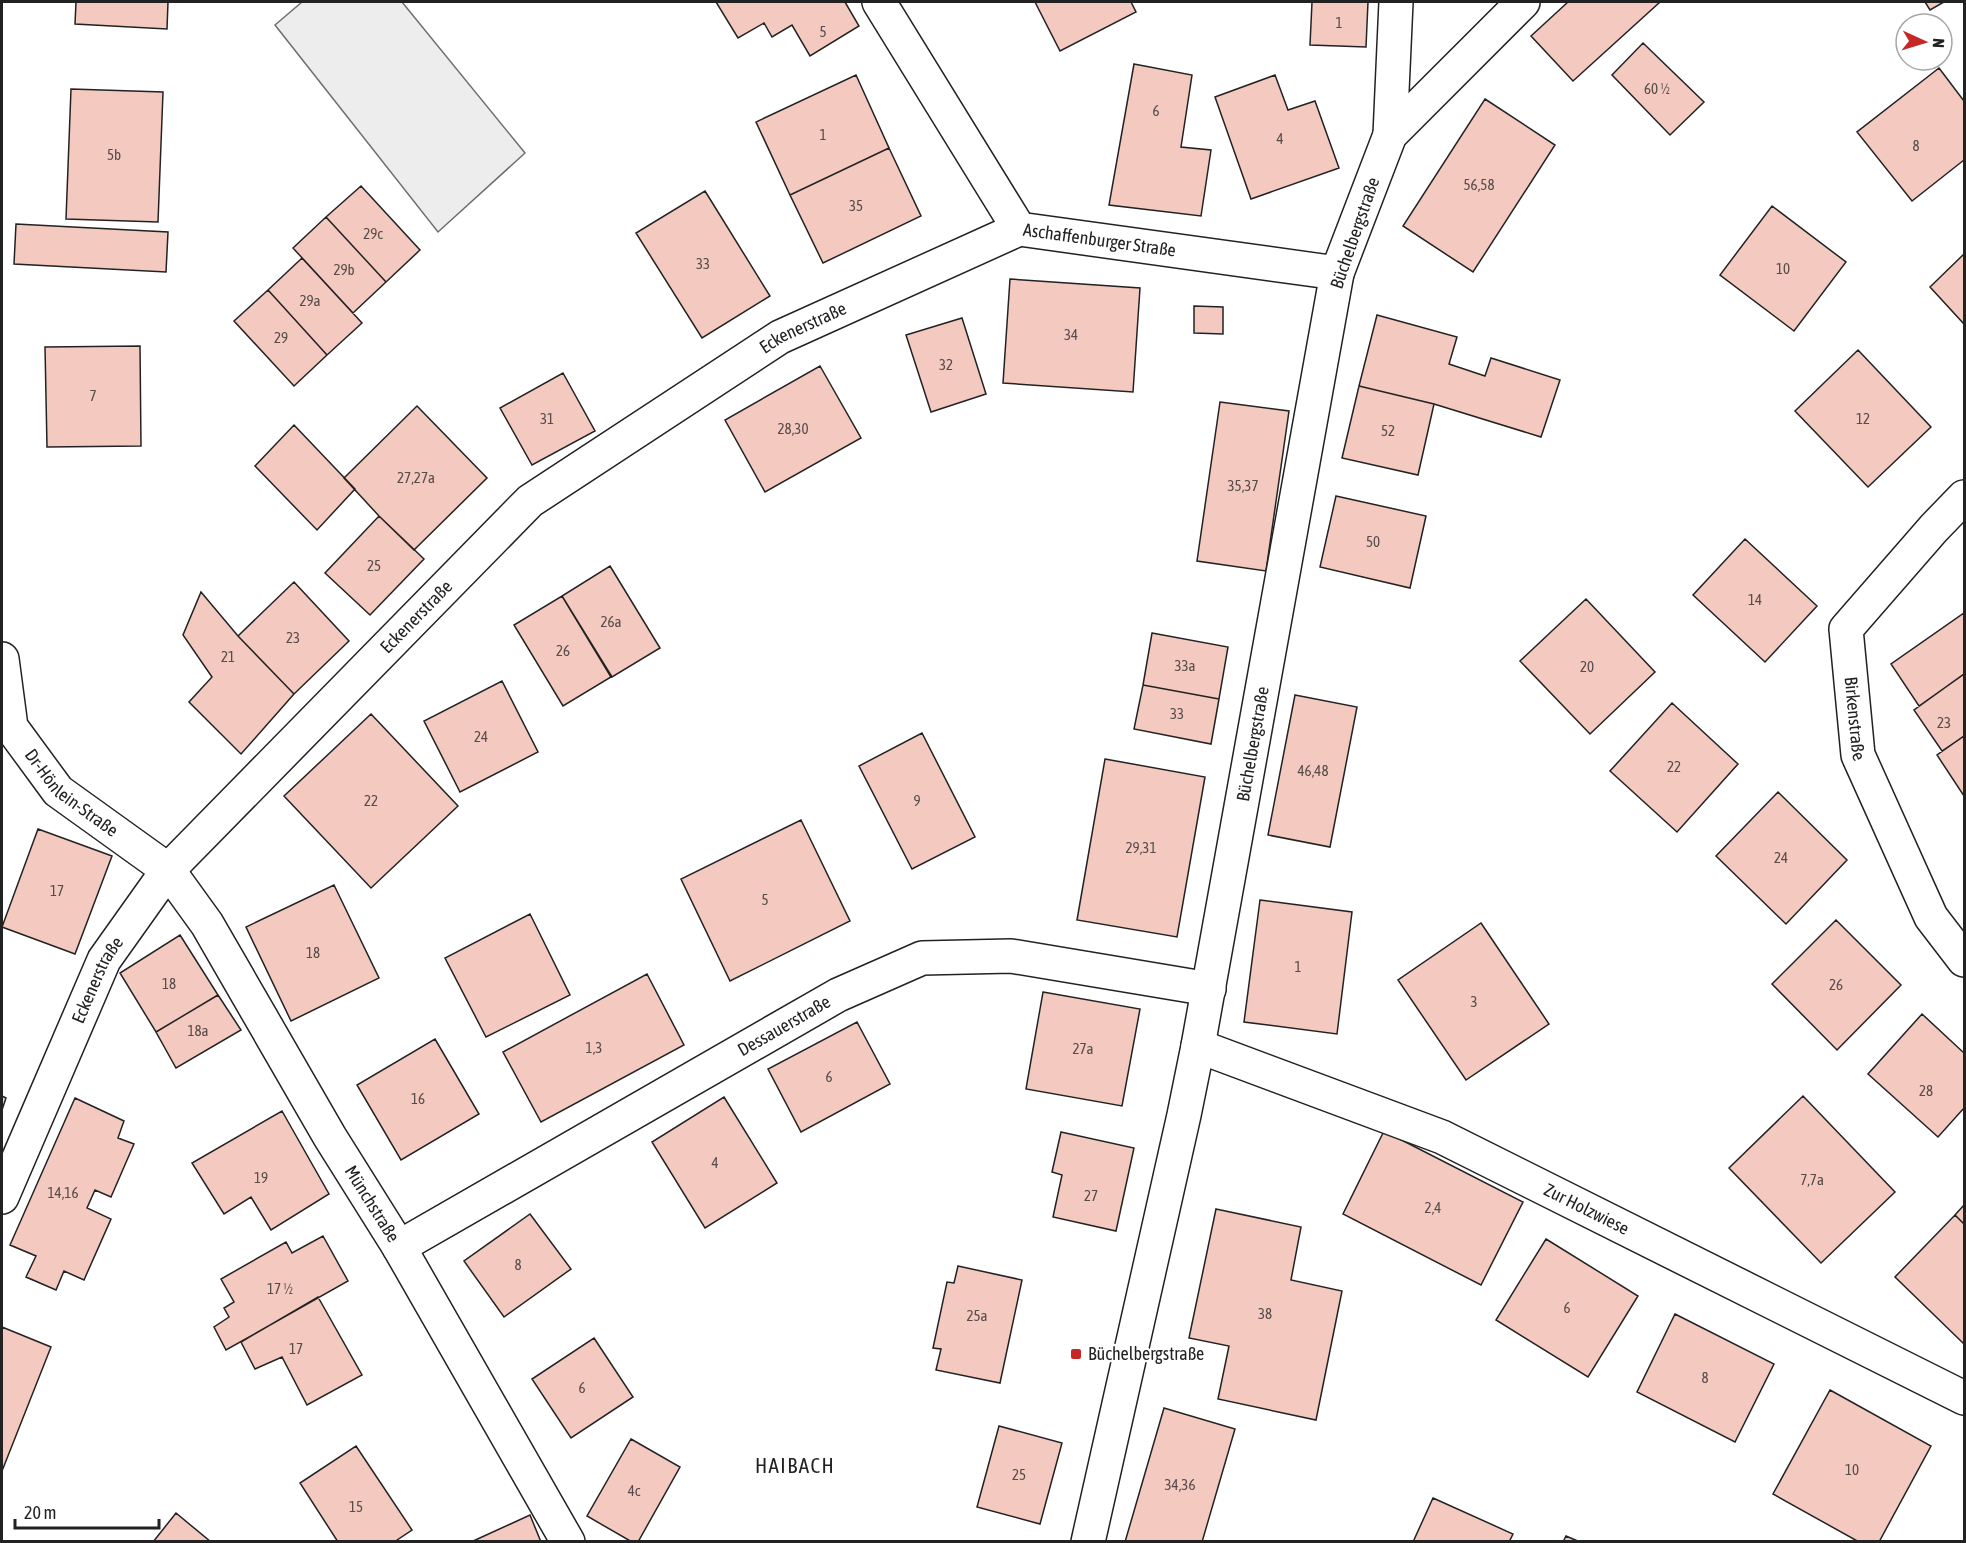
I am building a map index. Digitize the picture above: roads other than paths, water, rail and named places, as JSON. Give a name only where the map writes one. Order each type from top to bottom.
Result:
[{"type":"street","name":"Aschaffenburger Straße","points":[[879,2],[1019,229],[1337,273]]},
{"type":"street","points":[[1390,135],[1396,2]]},
{"type":"street","name":"Büchelbergstraße","points":[[1088,1542],[1198,1046],[1337,273],[1390,135],[1523,2]]},
{"type":"street","name":"Eckenerstraße","points":[[2,1197],[104,960],[168,870],[531,501],[780,337],[1019,229]]},
{"type":"street","name":"Birkenstraße","points":[[1965,497],[1934,528],[1846,628],[1858,755],[1931,917],[1965,960]]},
{"type":"street","name":"Dr-Hönlein-Straße","points":[[2,659],[11,728],[58,791],[168,870]]},
{"type":"street","name":"Münchstraße","points":[[168,870],[207,924],[330,1137],[399,1247],[568,1542]]},
{"type":"street","name":"Dessauerstraße","points":[[399,1247],[838,995],[922,958],[1011,956],[1209,989]]},
{"type":"street","name":"Zur Holzwiese","points":[[1198,1046],[1442,1137],[1965,1398]]},
{"type":"place","name":"Büchelbergstraße","points":[[1076,1354]]},
{"type":"district","name":"HAIBACH","points":[[795,1466]]}]
